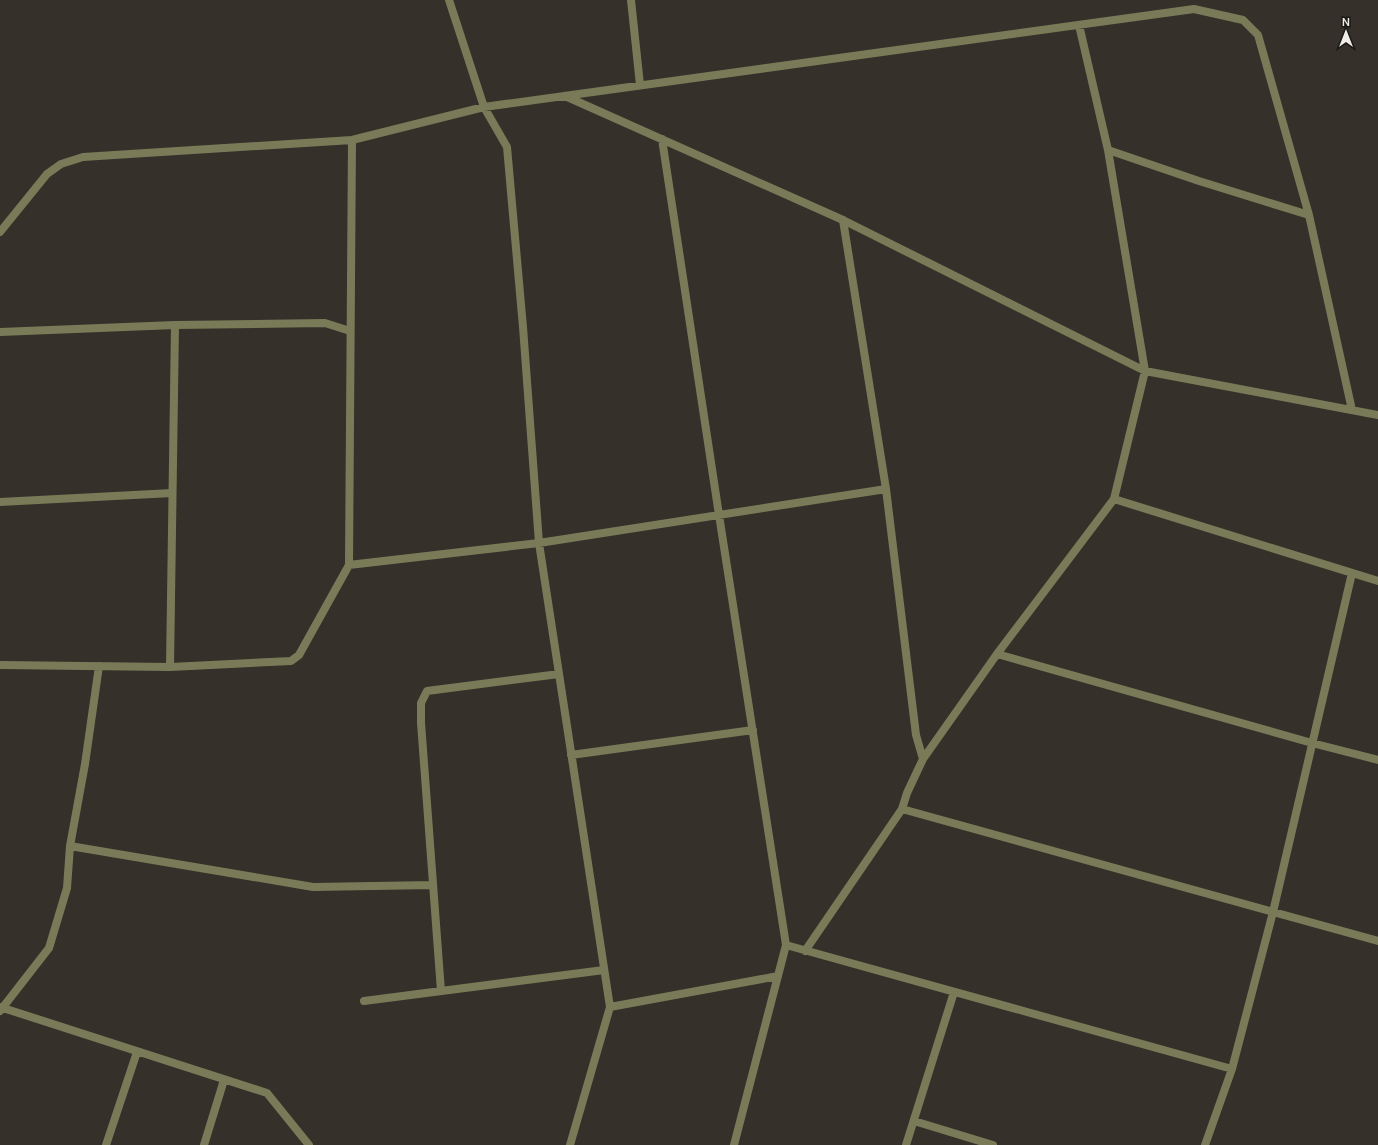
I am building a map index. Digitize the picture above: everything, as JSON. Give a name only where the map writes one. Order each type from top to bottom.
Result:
[{"type":"street","points":[[449,0],[484,107],[507,147],[523,327],[539,543],[610,1007],[570,1145]]},
{"type":"street","points":[[632,0],[640,85]]},
{"type":"street","points":[[0,232],[47,174],[61,164],[83,157],[352,140],[484,107],[1194,9],[1243,20],[1258,35],[1309,215],[1352,410]]},
{"type":"street","points":[[804,950],[902,809],[907,793],[923,759],[997,654],[1114,499],[1145,371],[1108,150],[1079,25]]},
{"type":"street","points":[[564,96],[843,220],[1145,371],[1378,415]]},
{"type":"street","points":[[662,139],[718,515],[786,945],[734,1145]]},
{"type":"street","points":[[0,665],[170,667],[291,661],[299,656],[349,565],[352,140]]},
{"type":"street","points":[[1108,150],[1199,181],[1309,215]]},
{"type":"street","points":[[843,220],[886,490],[916,735],[923,759]]},
{"type":"street","points":[[0,332],[175,325],[325,323],[350,331]]},
{"type":"street","points":[[170,667],[175,325]]},
{"type":"street","points":[[349,565],[539,543],[886,490]]},
{"type":"street","points":[[0,502],[172,493]]},
{"type":"street","points":[[1114,499],[1378,581]]},
{"type":"street","points":[[1205,1145],[1232,1069],[1273,912],[1352,573]]},
{"type":"street","points":[[997,654],[1312,743],[1378,760]]},
{"type":"street","points":[[99,666],[85,764],[70,846],[67,888],[49,948],[1,1009],[267,1093],[309,1145]]},
{"type":"street","points":[[441,991],[421,723],[421,703],[427,690],[559,674]]},
{"type":"street","points":[[571,755],[753,730]]},
{"type":"street","points":[[902,809],[1378,941]]},
{"type":"street","points":[[70,846],[313,887],[433,885]]},
{"type":"street","points":[[786,945],[1232,1069]]},
{"type":"street","points":[[364,1001],[604,970]]},
{"type":"street","points":[[610,1007],[778,976]]},
{"type":"street","points":[[906,1145],[954,992]]},
{"type":"street","points":[[106,1145],[137,1052]]},
{"type":"street","points":[[204,1145],[224,1080]]},
{"type":"street","points":[[914,1121],[993,1145]]}]
